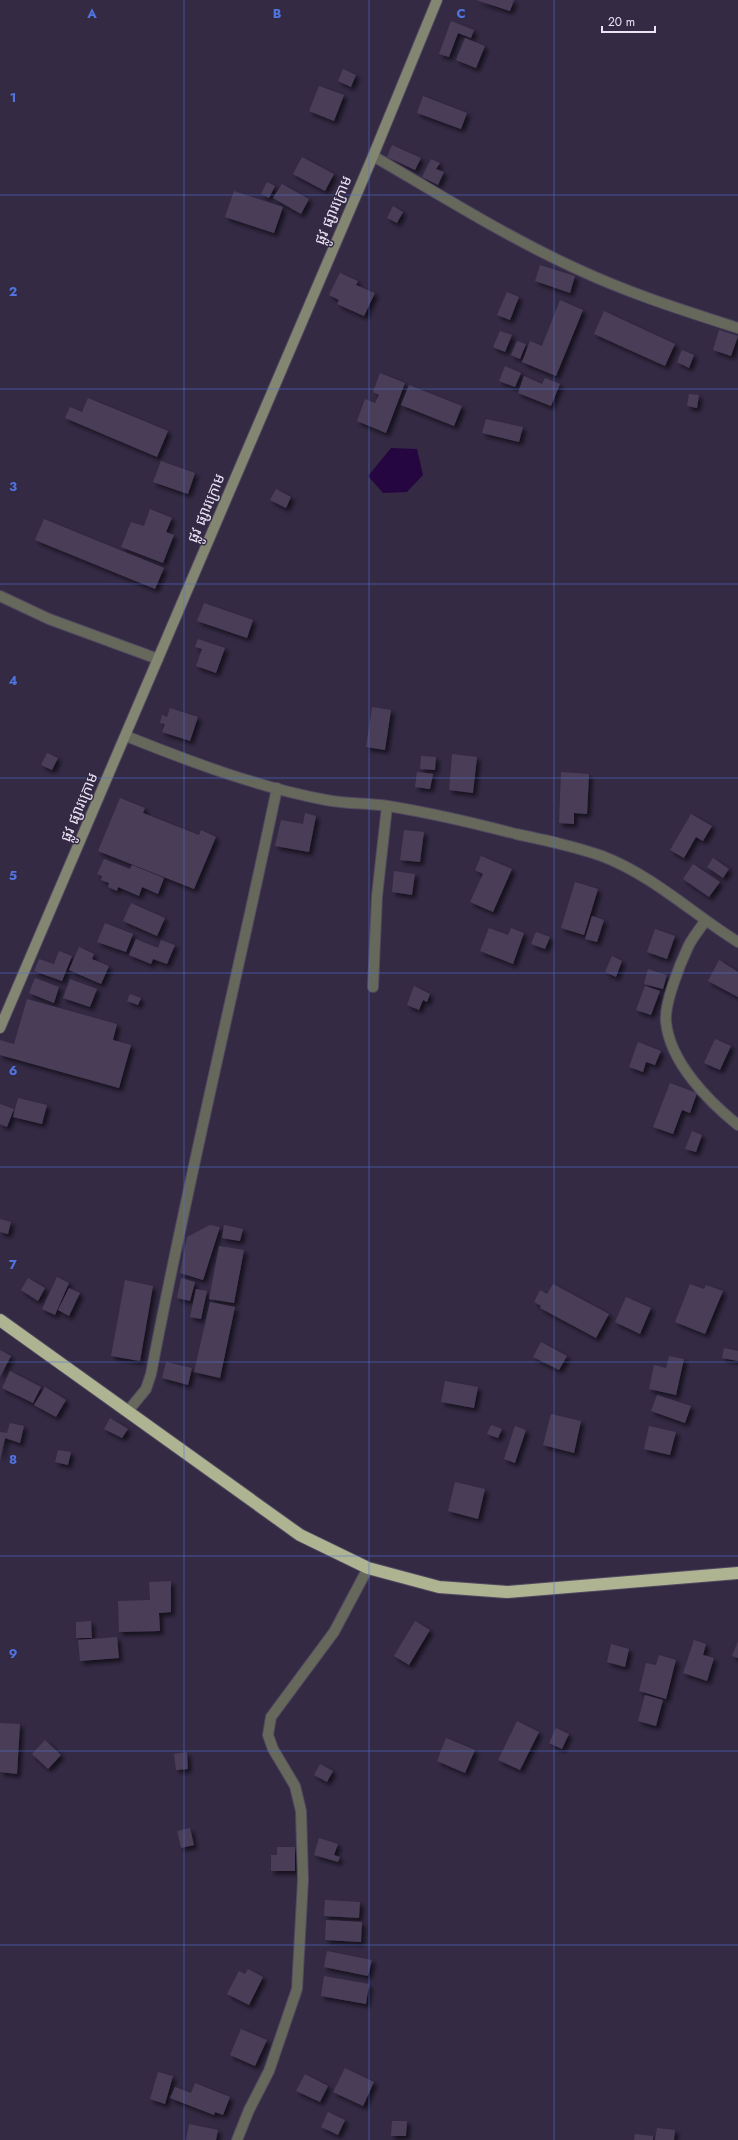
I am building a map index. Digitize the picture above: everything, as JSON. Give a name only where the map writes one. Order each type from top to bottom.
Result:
[{"type":"highway","points":[[0,1320],[300,1535],[368,1568],[439,1586],[507,1592],[738,1573]]},
{"type":"main road","name":"ផ្លូវ ផ្សារក្រោម","points":[[0,1028],[373,156],[437,0]]},
{"type":"street","points":[[373,156],[496,228],[575,268],[648,299],[738,328]]},
{"type":"street","points":[[0,596],[49,618],[158,659]]},
{"type":"street","points":[[126,736],[196,764],[277,788],[327,800],[387,806],[482,825],[569,846],[603,857],[636,873],[680,901],[705,921],[738,942]]},
{"type":"street","points":[[128,1411],[146,1389],[151,1374],[174,1251],[242,956],[277,788]]},
{"type":"street","points":[[373,987],[377,896],[387,806]]},
{"type":"street","points":[[705,921],[688,945],[666,1008],[666,1022],[670,1040],[689,1077],[725,1114],[738,1125]]},
{"type":"street","points":[[237,2140],[249,2110],[269,2070],[298,1989],[303,1880],[302,1811],[295,1786],[273,1749],[268,1735],[271,1717],[334,1632],[368,1568]]},
{"type":"shaded area","points":[[391,448],[417,449],[423,475],[407,492],[383,493],[368,476]]},
{"type":"building","points":[[476,0],[514,0],[510,11]]},
{"type":"building","points":[[451,21],[474,30],[471,38],[458,33],[449,57],[439,54]]},
{"type":"building","points":[[465,38],[485,46],[476,68],[456,60]]},
{"type":"building","points":[[343,69],[356,75],[351,87],[338,81]]},
{"type":"building","points":[[319,86],[344,95],[334,121],[309,111]]},
{"type":"building","points":[[423,96],[467,113],[461,129],[417,113]]},
{"type":"building","points":[[392,145],[421,158],[415,170],[387,157]]},
{"type":"building","points":[[302,157],[334,174],[325,191],[293,174]]},
{"type":"building","points":[[431,159],[440,163],[436,169],[444,172],[438,185],[422,177]]},
{"type":"building","points":[[267,182],[275,186],[269,198],[261,194]]},
{"type":"building","points":[[282,184],[309,199],[301,214],[273,198]]},
{"type":"building","points":[[234,191],[283,207],[274,233],[225,217]]},
{"type":"building","points":[[393,206],[403,212],[397,223],[387,218]]},
{"type":"building","points":[[540,265],[575,276],[570,293],[535,281]]},
{"type":"building","points":[[340,273],[358,281],[356,285],[375,293],[364,316],[337,304],[339,300],[329,295]]},
{"type":"building","points":[[507,292],[519,297],[510,320],[497,315]]},
{"type":"building","points":[[560,300],[583,310],[556,376],[522,362],[530,341],[542,346]]},
{"type":"building","points":[[604,311],[675,344],[665,366],[594,334]]},
{"type":"building","points":[[719,330],[738,336],[731,356],[713,350]]},
{"type":"building","points":[[500,331],[512,335],[505,352],[493,347]]},
{"type":"building","points":[[517,341],[526,344],[520,359],[511,355]]},
{"type":"building","points":[[682,350],[694,355],[689,368],[677,362]]},
{"type":"building","points":[[505,366],[521,373],[515,387],[499,381]]},
{"type":"building","points":[[380,373],[405,383],[386,433],[357,421],[365,399],[375,403],[379,395],[373,392]]},
{"type":"building","points":[[524,376],[542,384],[545,378],[560,384],[551,406],[518,393]]},
{"type":"building","points":[[409,385],[462,406],[454,426],[401,405]]},
{"type":"building","points":[[689,394],[699,395],[697,408],[687,406]]},
{"type":"building","points":[[88,398],[168,431],[157,457],[65,418],[70,407],[82,412]]},
{"type":"building","points":[[486,419],[523,427],[519,442],[482,433]]},
{"type":"building","points":[[161,461],[195,473],[188,494],[153,482]]},
{"type":"building","points":[[276,489],[291,497],[286,508],[270,500]]},
{"type":"building","points":[[150,509],[172,518],[166,532],[174,535],[163,563],[121,547],[131,522],[144,526]]},
{"type":"building","points":[[44,519],[164,568],[155,589],[35,540]]},
{"type":"building","points":[[204,603],[253,620],[247,638],[197,621]]},
{"type":"building","points":[[198,639],[225,648],[216,673],[196,666],[202,649],[195,647]]},
{"type":"building","points":[[372,707],[391,710],[385,750],[366,747]]},
{"type":"building","points":[[170,708],[198,717],[190,741],[162,732],[165,724],[160,723],[162,715],[167,717]]},
{"type":"building","points":[[47,753],[58,758],[52,770],[41,765]]},
{"type":"building","points":[[452,754],[477,757],[473,793],[449,790]]},
{"type":"building","points":[[421,756],[436,757],[435,770],[420,769]]},
{"type":"building","points":[[417,772],[433,774],[430,789],[415,787]]},
{"type":"building","points":[[561,772],[589,774],[587,814],[574,813],[574,824],[559,823]]},
{"type":"building","points":[[120,798],[145,808],[143,813],[199,835],[201,830],[216,837],[194,889],[98,851]]},
{"type":"building","points":[[305,813],[316,816],[309,852],[275,846],[281,820],[303,824]]},
{"type":"building","points":[[691,814],[712,826],[703,841],[696,837],[684,858],[670,850]]},
{"type":"building","points":[[404,830],[424,832],[420,862],[400,860]]},
{"type":"building","points":[[481,856],[512,869],[493,912],[470,902],[483,874],[475,870]]},
{"type":"building","points":[[713,858],[729,869],[723,878],[707,867]]},
{"type":"building","points":[[104,859],[130,869],[132,865],[164,878],[158,894],[142,887],[139,896],[118,887],[117,891],[108,887],[109,883],[101,880],[102,876],[97,874]]},
{"type":"building","points":[[693,864],[720,882],[709,897],[683,879]]},
{"type":"building","points":[[394,871],[415,874],[412,895],[392,892]]},
{"type":"building","points":[[575,882],[598,889],[584,935],[561,928]]},
{"type":"building","points":[[131,903],[165,918],[157,936],[123,921]]},
{"type":"building","points":[[592,916],[604,920],[597,942],[585,939]]},
{"type":"building","points":[[105,923],[133,934],[126,952],[97,942]]},
{"type":"building","points":[[489,928],[508,935],[511,928],[524,933],[513,964],[480,951]]},
{"type":"building","points":[[655,929],[675,936],[667,959],[647,952]]},
{"type":"building","points":[[536,932],[550,937],[545,949],[531,944]]},
{"type":"building","points":[[136,939],[158,948],[161,940],[175,945],[167,964],[153,959],[151,964],[129,955]]},
{"type":"building","points":[[79,947],[94,954],[92,959],[109,966],[101,984],[69,970]]},
{"type":"building","points":[[59,951],[72,956],[62,981],[34,971],[39,959],[54,964]]},
{"type":"building","points":[[612,956],[622,961],[616,977],[605,972]]},
{"type":"building","points":[[719,960],[738,972],[738,997],[708,981]]},
{"type":"building","points":[[648,969],[667,975],[663,989],[644,984]]},
{"type":"building","points":[[35,978],[59,987],[54,1003],[29,993]]},
{"type":"building","points":[[70,979],[97,989],[90,1007],[63,998]]},
{"type":"building","points":[[414,986],[430,994],[427,1002],[423,1000],[419,1010],[407,1005]]},
{"type":"building","points":[[645,986],[660,991],[651,1015],[636,1010]]},
{"type":"building","points":[[130,994],[141,998],[138,1005],[127,1001]]},
{"type":"building","points":[[27,999],[117,1024],[113,1040],[131,1045],[119,1088],[0,1055],[0,1040],[14,1044]]},
{"type":"building","points":[[715,1039],[731,1046],[720,1070],[704,1063]]},
{"type":"building","points":[[638,1042],[661,1051],[655,1065],[646,1062],[643,1072],[629,1067]]},
{"type":"building","points":[[670,1083],[697,1093],[690,1113],[682,1110],[673,1134],[653,1127]]},
{"type":"building","points":[[18,1098],[47,1105],[42,1124],[13,1117]]},
{"type":"building","points":[[0,1104],[14,1109],[7,1127],[0,1124]]},
{"type":"building","points":[[692,1131],[702,1135],[696,1152],[685,1149]]},
{"type":"building","points":[[0,1219],[11,1222],[8,1234],[0,1232]]},
{"type":"building","points":[[210,1225],[220,1227],[203,1280],[180,1273],[187,1237]]},
{"type":"building","points":[[224,1225],[243,1229],[240,1241],[222,1238]]},
{"type":"building","points":[[219,1246],[244,1250],[234,1303],[209,1299]]},
{"type":"building","points":[[57,1277],[69,1283],[55,1315],[42,1309]]},
{"type":"building","points":[[28,1278],[45,1288],[38,1301],[21,1290]]},
{"type":"building","points":[[181,1278],[195,1282],[190,1301],[177,1298]]},
{"type":"building","points":[[125,1280],[153,1286],[140,1361],[111,1356]]},
{"type":"building","points":[[553,1284],[609,1314],[596,1338],[540,1308],[541,1306],[534,1302],[540,1290],[547,1294]]},
{"type":"building","points":[[690,1284],[704,1289],[706,1285],[723,1291],[705,1334],[675,1322]]},
{"type":"building","points":[[69,1288],[80,1293],[69,1316],[58,1310]]},
{"type":"building","points":[[196,1289],[207,1291],[201,1319],[190,1317]]},
{"type":"building","points":[[626,1297],[651,1308],[640,1334],[615,1322]]},
{"type":"building","points":[[210,1302],[235,1307],[220,1378],[194,1372]]},
{"type":"building","points":[[541,1342],[567,1356],[559,1370],[533,1357]]},
{"type":"building","points":[[724,1348],[738,1351],[738,1361],[722,1358]]},
{"type":"building","points":[[0,1350],[11,1356],[0,1377]]},
{"type":"building","points":[[669,1356],[684,1359],[676,1395],[649,1389],[654,1365],[666,1368]]},
{"type":"building","points":[[166,1362],[192,1368],[188,1385],[162,1378]]},
{"type":"building","points":[[10,1371],[41,1387],[33,1403],[2,1388]]},
{"type":"building","points":[[445,1381],[478,1387],[474,1408],[441,1402]]},
{"type":"building","points":[[45,1387],[66,1400],[56,1417],[34,1405]]},
{"type":"building","points":[[657,1395],[691,1406],[685,1423],[651,1411]]},
{"type":"building","points":[[551,1414],[581,1421],[574,1453],[543,1445]]},
{"type":"building","points":[[110,1418],[128,1429],[122,1438],[104,1429]]},
{"type":"building","points":[[10,1423],[24,1426],[20,1443],[5,1438],[0,1460],[0,1432],[7,1433]]},
{"type":"building","points":[[491,1425],[502,1429],[498,1438],[487,1434]]},
{"type":"building","points":[[515,1426],[526,1430],[515,1463],[504,1459]]},
{"type":"building","points":[[649,1426],[676,1432],[670,1455],[644,1449]]},
{"type":"building","points":[[58,1450],[71,1452],[68,1465],[55,1462]]},
{"type":"building","points":[[455,1482],[485,1489],[478,1519],[448,1511]]},
{"type":"building","points":[[171,1581],[171,1612],[159,1613],[160,1631],[119,1632],[118,1601],[150,1600],[149,1582]]},
{"type":"building","points":[[91,1621],[92,1638],[76,1638],[76,1622]]},
{"type":"building","points":[[415,1621],[430,1630],[409,1665],[394,1656]]},
{"type":"building","points":[[117,1637],[119,1658],[80,1661],[78,1640]]},
{"type":"building","points":[[694,1640],[706,1644],[703,1655],[714,1658],[707,1681],[683,1673]]},
{"type":"building","points":[[738,1641],[738,1658],[732,1656]]},
{"type":"building","points":[[611,1644],[629,1649],[625,1667],[607,1662]]},
{"type":"building","points":[[659,1655],[676,1660],[666,1699],[639,1691],[646,1663],[656,1665]]},
{"type":"building","points":[[645,1695],[663,1700],[656,1726],[638,1721]]},
{"type":"building","points":[[517,1721],[539,1732],[520,1770],[498,1760]]},
{"type":"building","points":[[0,1723],[20,1724],[17,1774],[0,1772]]},
{"type":"building","points":[[556,1728],[569,1734],[562,1749],[549,1743]]},
{"type":"building","points":[[446,1738],[475,1750],[465,1773],[437,1761]]},
{"type":"building","points":[[45,1740],[61,1755],[48,1769],[32,1754]]},
{"type":"building","points":[[187,1752],[188,1769],[176,1770],[174,1754]]},
{"type":"building","points":[[320,1764],[333,1771],[327,1782],[314,1775]]},
{"type":"building","points":[[190,1828],[194,1845],[181,1848],[177,1831]]},
{"type":"building","points":[[319,1838],[338,1844],[334,1855],[340,1857],[338,1862],[314,1855]]},
{"type":"building","points":[[277,1847],[295,1847],[295,1871],[271,1871],[271,1855],[277,1855]]},
{"type":"building","points":[[325,1900],[360,1902],[359,1918],[324,1916]]},
{"type":"building","points":[[326,1920],[362,1922],[361,1942],[325,1940]]},
{"type":"building","points":[[327,1951],[372,1960],[368,1976],[324,1967]]},
{"type":"building","points":[[248,1969],[263,1977],[249,2005],[227,1994],[239,1971],[245,1974]]},
{"type":"building","points":[[324,1976],[369,1984],[366,2004],[321,1996]]},
{"type":"building","points":[[241,2029],[267,2040],[255,2066],[230,2055]]},
{"type":"building","points":[[345,2068],[374,2082],[363,2106],[333,2092]]},
{"type":"building","points":[[158,2072],[173,2076],[165,2104],[150,2099]]},
{"type":"building","points":[[305,2074],[328,2086],[320,2102],[296,2091]]},
{"type":"building","points":[[195,2083],[230,2097],[223,2115],[215,2112],[214,2115],[170,2098],[175,2087],[191,2093]]},
{"type":"building","points":[[328,2112],[345,2120],[338,2135],[321,2127]]},
{"type":"building","points":[[392,2121],[407,2121],[406,2136],[391,2136]]},
{"type":"building","points":[[189,2124],[218,2130],[216,2140],[186,2140]]},
{"type":"building","points":[[657,2128],[675,2130],[674,2140],[655,2140]]},
{"type":"building","points":[[635,2134],[653,2136],[653,2140],[634,2140]]}]
